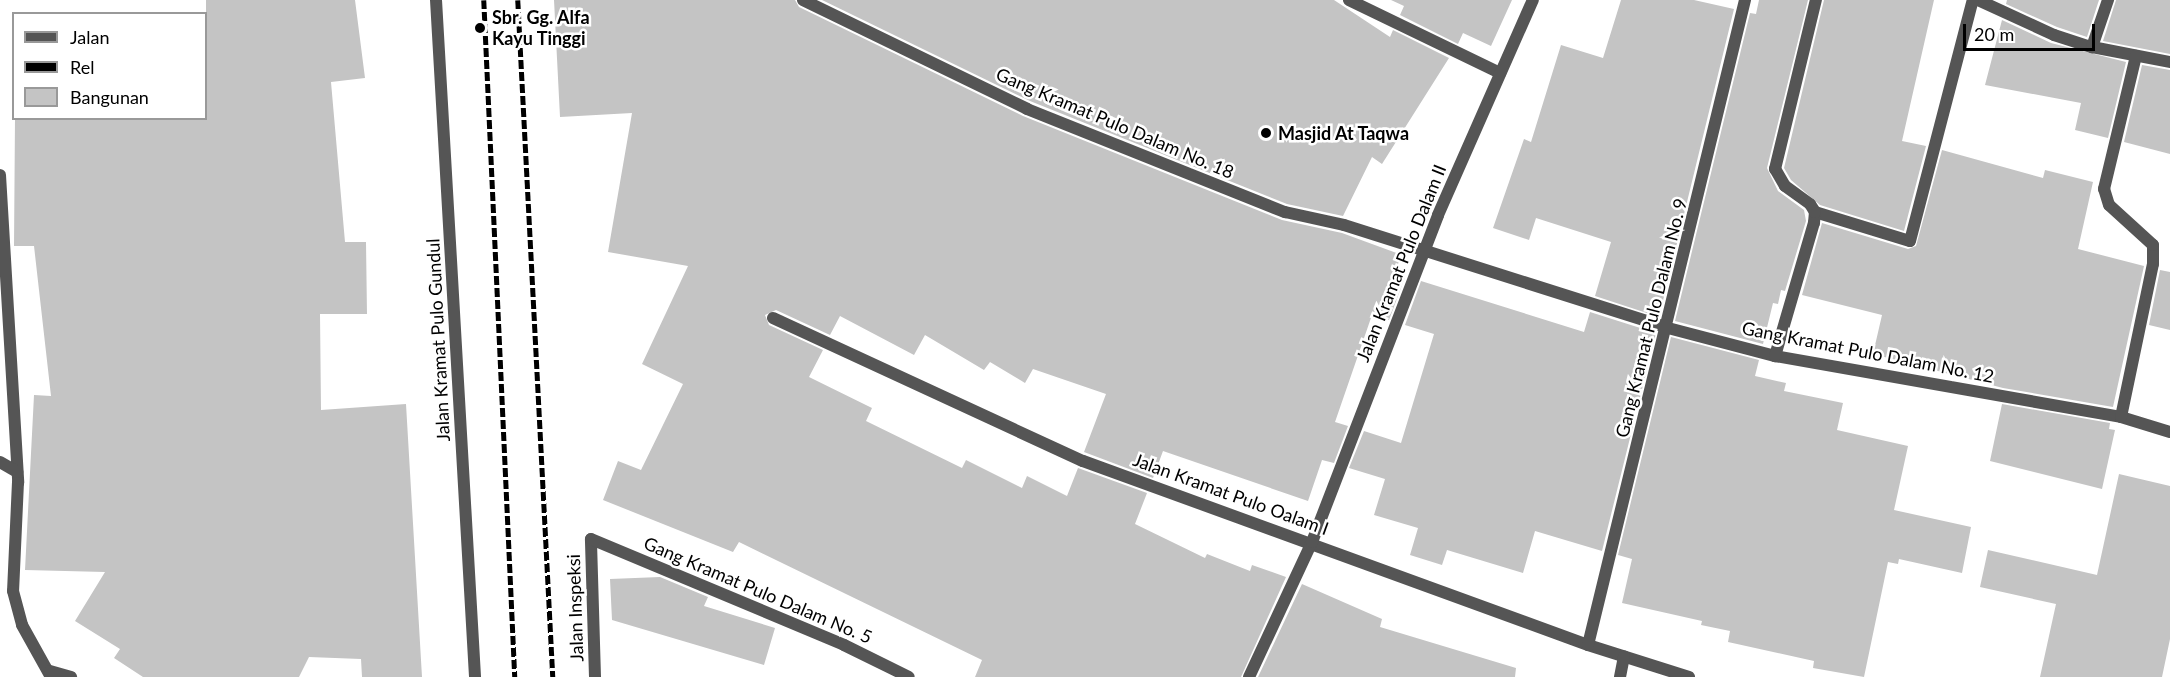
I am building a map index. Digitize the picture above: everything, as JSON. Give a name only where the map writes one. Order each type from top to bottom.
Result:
[{"type":"street","name":"Jalan Kramat Pulo Gundul","points":[[436,0],[475,677]]},
{"type":"street","name":"Gang Kramat Pulo Dalam No. 18","points":[[803,0],[1027,109],[1285,212],[1344,225],[1424,253]]},
{"type":"street","points":[[1350,0],[1500,73]]},
{"type":"street","name":"Jalan Kramat Pulo Dalam II","points":[[1249,677],[1311,542],[1424,253],[1533,0]]},
{"type":"street","name":"Gang Kramat Pulo Dalam No. 9","points":[[1588,645],[1668,328],[1745,0]]},
{"type":"street","points":[[1816,0],[1775,169],[1785,186],[1810,204],[1815,212],[1910,241],[1973,0]]},
{"type":"street","points":[[1978,0],[2038,30],[2092,47],[2170,62]]},
{"type":"street","points":[[2092,47],[2108,0]]},
{"type":"street","points":[[2121,417],[2153,264],[2153,245],[2109,205],[2104,189],[2136,56]]},
{"type":"street","points":[[0,175],[17,472],[13,591],[22,624],[51,674],[71,677]]},
{"type":"street","points":[[1775,356],[1815,212]]},
{"type":"street","name":"Gang Kramat Pulo Dalam No. 12","points":[[1424,253],[1668,328],[1775,356],[2121,417],[2170,432]]},
{"type":"street","name":"Jalan Kramat Pulo Oalam I","points":[[773,318],[1083,461],[1311,542],[1588,645],[1689,677]]},
{"type":"street","points":[[0,462],[17,472]]},
{"type":"street","name":"Jalan Inspeksi","points":[[591,539],[595,677]]},
{"type":"street","name":"Gang Kramat Pulo Dalam No. 5","points":[[591,539],[844,645],[909,677]]},
{"type":"street","points":[[1620,677],[1624,656]]},
{"type":"building","points":[[206,0],[355,0],[365,78],[331,82],[345,242],[366,242],[367,314],[320,314],[321,410],[406,404],[422,677],[362,677],[361,659],[309,657],[299,677],[143,677],[114,658],[120,649],[75,621],[105,572],[25,570],[34,395],[51,396],[34,246],[14,246],[15,120],[207,120]]},
{"type":"building","points":[[554,0],[795,0],[799,7],[1023,116],[1282,220],[1342,233],[1402,255],[1394,273],[1405,277],[1389,320],[1372,315],[1335,422],[1348,426],[1334,463],[1322,460],[1308,501],[1163,451],[1153,478],[1084,452],[1106,394],[1033,369],[1025,383],[990,362],[984,370],[925,335],[914,355],[840,316],[830,335],[776,310],[765,315],[769,325],[823,350],[809,377],[872,408],[866,421],[962,468],[966,460],[1022,488],[1027,476],[1067,496],[1078,468],[1147,493],[1135,524],[1205,558],[1207,554],[1250,571],[1252,565],[1286,577],[1241,677],[975,677],[982,660],[739,542],[733,552],[603,500],[618,461],[641,470],[683,384],[642,364],[688,266],[608,252],[632,113],[560,117]]},
{"type":"building","points":[[822,0],[1334,0],[1390,37],[1393,30],[1449,58],[1382,164],[1372,157],[1343,216],[1287,204],[1030,101]]},
{"type":"building","points":[[1391,0],[1512,0],[1491,46],[1463,33],[1458,44],[1400,15],[1404,6]]},
{"type":"building","points":[[1621,0],[1694,0],[1734,9],[1659,317],[1595,296],[1611,242],[1536,218],[1529,240],[1493,228],[1524,139],[1531,142],[1561,45],[1603,58]]},
{"type":"building","points":[[1759,0],[1808,0],[1767,168],[1778,191],[1804,210],[1806,221],[1785,291],[1781,290],[1778,304],[1773,303],[1763,344],[1675,321],[1750,13],[1756,14]]},
{"type":"building","points":[[1824,0],[1934,0],[1902,141],[1926,146],[1904,231],[1820,205],[1791,180],[1784,168]]},
{"type":"building","points":[[2007,0],[2099,0],[2087,37],[2057,27],[2006,4]]},
{"type":"building","points":[[2116,0],[2170,0],[2170,54],[2103,41]]},
{"type":"building","points":[[2002,20],[2051,43],[2126,62],[2108,138],[2075,130],[2081,103],[1985,85]]},
{"type":"building","points":[[2142,65],[2170,70],[2170,154],[2124,142]]},
{"type":"building","points":[[1942,150],[2043,178],[2045,170],[2093,182],[2078,249],[2144,266],[2113,407],[2003,388],[1873,354],[1882,315],[1802,295],[1822,223],[1908,249],[1916,246]]},
{"type":"building","points":[[2160,270],[2170,272],[2170,330],[2149,325]]},
{"type":"building","points":[[1421,281],[1584,332],[1590,312],[1656,333],[1602,551],[1535,531],[1523,573],[1447,550],[1442,565],[1410,555],[1418,528],[1374,515],[1385,479],[1349,468],[1364,431],[1401,443],[1434,334],[1405,325]]},
{"type":"building","points":[[1671,337],[1759,360],[1755,376],[1786,383],[1784,391],[1843,403],[1837,430],[1908,446],[1894,510],[1971,527],[1962,573],[1899,559],[1898,564],[1888,562],[1864,677],[1813,668],[1814,661],[1728,642],[1730,631],[1701,625],[1702,621],[1622,603],[1632,559],[1618,555]]},
{"type":"building","points":[[2002,404],[2110,423],[2109,429],[2115,430],[2102,489],[1990,461]]},
{"type":"building","points":[[2119,474],[2170,486],[2170,639],[2162,677],[2040,677],[2056,604],[1980,587],[1988,550],[2097,575]]},
{"type":"building","points":[[660,577],[708,597],[704,606],[775,628],[764,665],[612,620],[610,579]]},
{"type":"building","points":[[1302,584],[1382,619],[1380,627],[1516,668],[1515,677],[1258,677]]},
{"type":"railway","points":[[484,0],[515,677]]},
{"type":"railway","points":[[518,0],[553,677]]},
{"type":"place","name":"Sbr. Gg. Alfa Kayu Tinggi","points":[[480,28]]},
{"type":"place","name":"Masjid At Taqwa","points":[[1266,133]]}]
